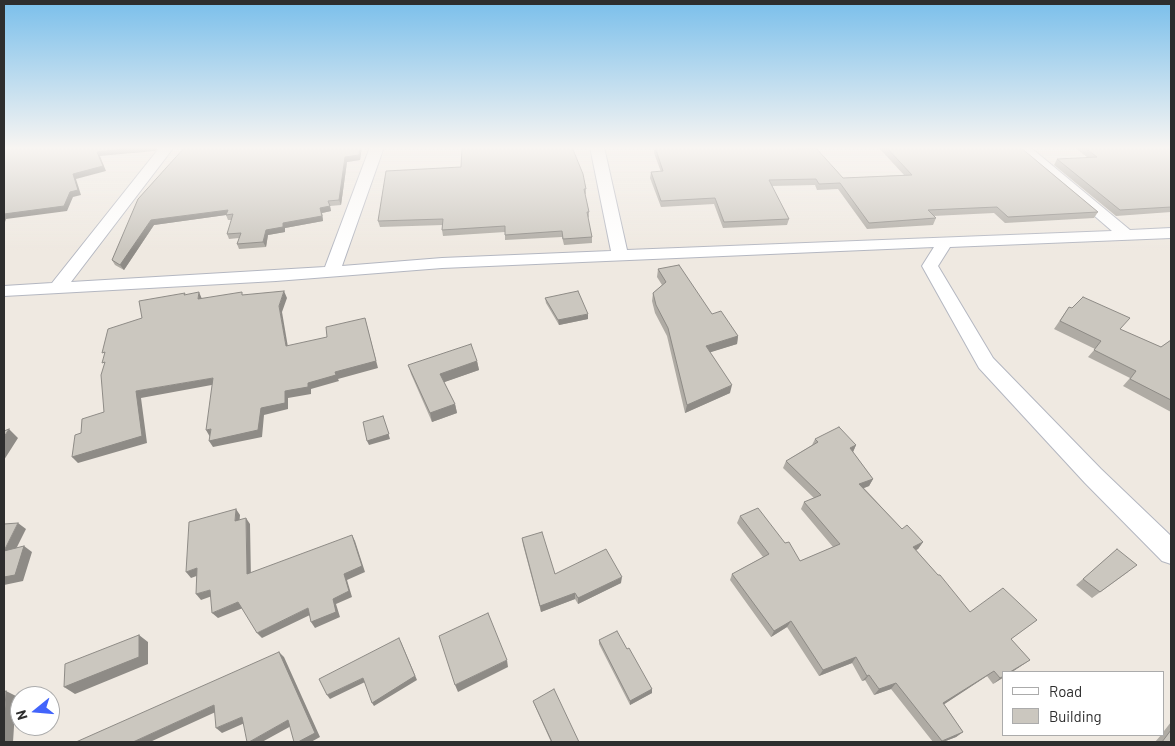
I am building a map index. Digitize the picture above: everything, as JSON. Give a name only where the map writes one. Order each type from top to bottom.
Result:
[{"type":"street","points":[[57,288],[140,182]]},
{"type":"street","points":[[332,271],[364,182]]},
{"type":"street","points":[[604,182],[620,255]]},
{"type":"street","points":[[1064,182],[1127,235]]},
{"type":"street","points":[[4,291],[442,263],[1171,233]]},
{"type":"street","points":[[945,242],[930,266],[986,363],[1093,476],[1171,552]]},
{"type":"building","points":[[4,182],[75,182],[78,190],[70,192],[64,206],[4,214]]},
{"type":"building","points":[[154,182],[342,182],[339,200],[328,201],[330,206],[320,208],[322,216],[283,223],[283,227],[266,230],[263,242],[237,244],[241,233],[227,234],[233,214],[226,215],[228,210],[151,220],[120,265],[112,260],[138,199]]},
{"type":"building","points":[[384,182],[585,182],[586,189],[584,189],[589,212],[587,212],[592,237],[563,239],[562,231],[505,235],[505,226],[442,230],[443,219],[378,221]]},
{"type":"building","points":[[654,182],[770,182],[789,219],[724,222],[715,198],[661,201]]},
{"type":"building","points":[[818,182],[1062,182],[1098,212],[1008,217],[997,207],[928,210],[936,218],[869,223],[840,183],[819,184]]},
{"type":"building","points":[[1085,182],[1171,182],[1171,207],[1120,210]]},
{"type":"building","points":[[679,265],[712,314],[721,311],[738,336],[706,346],[732,385],[687,405],[668,328],[656,305],[653,293],[666,282],[658,269]]},
{"type":"building","points":[[284,291],[279,306],[286,346],[327,337],[326,327],[365,318],[376,361],[335,372],[336,375],[308,383],[308,387],[285,391],[285,403],[261,408],[258,430],[209,441],[211,429],[206,430],[213,378],[136,391],[142,436],[72,457],[75,435],[81,433],[82,419],[104,412],[101,375],[105,362],[102,363],[105,352],[102,353],[108,329],[142,318],[139,301],[199,292],[198,299],[242,292],[242,295]]},
{"type":"building","points":[[578,291],[588,314],[558,320],[545,298]]},
{"type":"building","points":[[1083,297],[1130,318],[1120,329],[1161,347],[1171,340],[1171,400],[1130,379],[1136,371],[1094,350],[1101,341],[1060,321],[1069,307],[1072,308]]},
{"type":"building","points":[[471,344],[477,361],[440,374],[455,404],[430,413],[408,365]]},
{"type":"building","points":[[383,416],[389,434],[367,441],[363,422]]},
{"type":"building","points":[[839,427],[856,445],[850,448],[873,479],[859,484],[902,529],[907,525],[923,542],[913,547],[940,575],[970,612],[1003,588],[1037,620],[1011,639],[1030,660],[1012,671],[1002,671],[1002,677],[1000,678],[994,671],[943,703],[963,732],[942,741],[896,683],[879,689],[869,675],[867,676],[856,657],[823,670],[791,621],[774,631],[732,574],[769,554],[740,516],[758,508],[785,543],[789,542],[800,561],[840,544],[804,502],[821,495],[786,461],[818,442],[815,439]]},
{"type":"building","points":[[236,509],[235,521],[246,518],[247,574],[352,535],[362,566],[344,574],[349,591],[333,599],[336,612],[311,622],[308,608],[257,633],[238,602],[212,613],[210,590],[196,594],[197,568],[186,572],[189,522]]},
{"type":"building","points":[[18,523],[4,551],[4,524]]},
{"type":"building","points":[[542,532],[555,574],[606,549],[622,577],[578,598],[575,593],[540,606],[522,538]]},
{"type":"building","points":[[24,546],[15,575],[4,577],[4,551]]},
{"type":"building","points":[[1117,549],[1137,565],[1100,592],[1083,579]]},
{"type":"building","points":[[488,613],[507,660],[455,685],[439,636]]},
{"type":"building","points":[[617,631],[652,689],[630,701],[599,640]]},
{"type":"building","points":[[139,635],[139,657],[64,687],[65,664]]},
{"type":"building","points":[[399,638],[415,676],[372,703],[363,678],[327,695],[319,679]]},
{"type":"building","points":[[279,652],[315,733],[298,742],[294,742],[288,720],[247,742],[242,717],[216,728],[214,705],[133,742],[76,742]]},
{"type":"building","points":[[554,689],[579,742],[552,742],[533,701]]},
{"type":"building","points":[[6,691],[4,725],[4,692]]},
{"type":"building","points":[[1171,730],[1171,742],[1162,742]]}]
